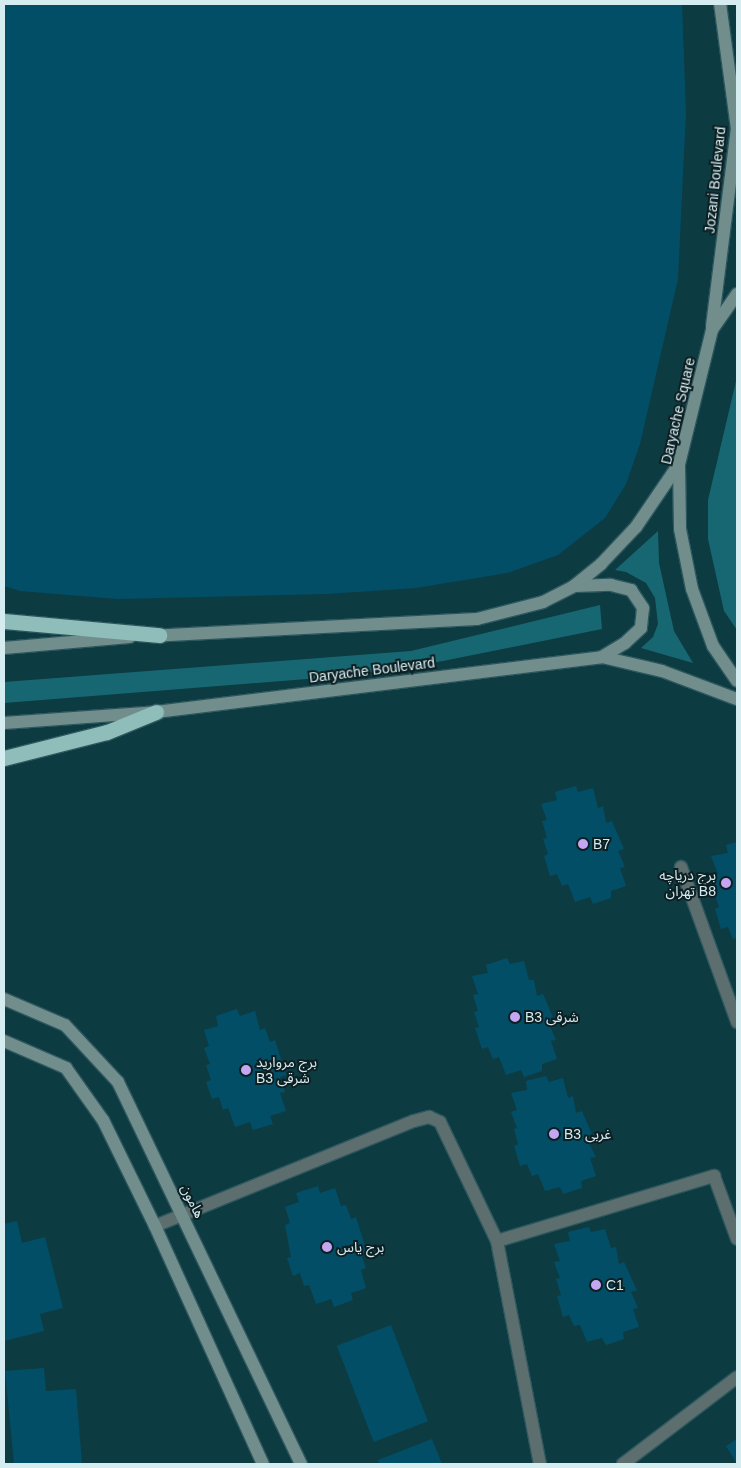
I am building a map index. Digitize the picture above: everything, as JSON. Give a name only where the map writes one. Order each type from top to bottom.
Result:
[{"type":"highway","points":[[4,621],[158,635]]},
{"type":"highway","points":[[4,758],[107,732],[156,712]]},
{"type":"main road","name":"Jozani Boulevard","points":[[712,330],[737,129],[720,4]]},
{"type":"main road","name":"Daryache Square","points":[[737,294],[712,330],[679,464],[680,529],[692,589],[713,646],[737,681]]},
{"type":"main road","points":[[4,648],[158,635],[477,619],[543,602],[574,586],[601,564],[636,528],[679,464]]},
{"type":"main road","points":[[574,586],[610,585],[631,590],[643,608],[641,628],[625,643],[602,657]]},
{"type":"main road","name":"Daryache Boulevard","points":[[4,723],[156,712],[602,657],[662,671],[737,699]]},
{"type":"main road","name":"هامون","points":[[4,999],[65,1025],[118,1082],[183,1214],[301,1464]]},
{"type":"main road","points":[[4,1040],[66,1068],[103,1120],[155,1226],[263,1464]]},
{"type":"street","points":[[681,867],[732,990],[737,1022]]},
{"type":"street","points":[[155,1226],[429,1117],[440,1122],[497,1241],[540,1464]]},
{"type":"street","points":[[497,1241],[714,1176],[737,1239]]},
{"type":"street","points":[[623,1464],[737,1377]]},
{"type":"shaded area","points":[[737,377],[737,630],[724,611],[708,539],[708,500]]},
{"type":"shaded area","points":[[658,531],[659,563],[674,631],[693,663],[641,648],[653,637],[658,624],[655,598],[646,583],[626,572],[615,570]]},
{"type":"shaded area","points":[[600,605],[602,629],[443,661],[344,676],[4,703],[4,682],[411,651]]},
{"type":"building","points":[[4,4],[682,4],[686,113],[678,279],[640,444],[626,484],[605,518],[558,555],[507,573],[416,588],[326,594],[118,599],[20,591],[4,586]]},
{"type":"building","name":"B7","points":[[576,786],[578,792],[593,788],[598,808],[603,806],[606,823],[612,821],[624,849],[618,851],[625,867],[620,868],[626,886],[611,891],[611,898],[593,904],[590,897],[575,902],[568,884],[562,886],[557,874],[550,876],[544,856],[548,854],[543,839],[547,838],[542,821],[547,820],[541,804],[557,800],[555,792]]},
{"type":"building","name":"برج دریاچه تهران B8","points":[[737,842],[737,938],[733,939],[728,927],[721,929],[715,909],[719,907],[714,892],[718,891],[712,875],[718,874],[711,856],[728,853],[726,845]]},
{"type":"building","name":"B3 شرقی","points":[[507,958],[510,964],[524,961],[529,980],[534,980],[537,996],[543,994],[555,1022],[549,1024],[556,1040],[551,1041],[557,1059],[542,1064],[542,1071],[524,1077],[521,1070],[506,1075],[499,1057],[493,1059],[488,1047],[482,1049],[475,1028],[479,1027],[474,1012],[478,1011],[473,995],[478,994],[472,976],[488,973],[486,965]]},
{"type":"building","name":"برج مروارید B3 شرقی","points":[[237,1009],[240,1016],[255,1011],[260,1030],[265,1028],[270,1042],[275,1040],[286,1075],[280,1077],[285,1092],[280,1093],[286,1111],[270,1116],[273,1124],[253,1130],[250,1122],[235,1127],[228,1108],[223,1110],[219,1097],[212,1099],[206,1082],[211,1080],[206,1065],[210,1064],[204,1048],[209,1046],[204,1030],[218,1026],[216,1016]]},
{"type":"building","name":"B3 غربی","points":[[546,1076],[549,1082],[563,1078],[568,1098],[573,1096],[576,1113],[582,1111],[594,1139],[588,1141],[596,1157],[590,1158],[596,1176],[581,1181],[582,1188],[563,1194],[560,1187],[545,1191],[538,1174],[532,1176],[527,1164],[520,1166],[514,1146],[518,1144],[514,1129],[517,1128],[511,1112],[517,1110],[511,1093],[527,1090],[526,1081]]},
{"type":"building","name":"برج یاس","points":[[318,1186],[320,1193],[335,1188],[341,1206],[346,1205],[351,1219],[356,1217],[367,1252],[361,1254],[366,1268],[361,1270],[366,1288],[351,1293],[353,1300],[334,1307],[331,1299],[316,1304],[309,1285],[304,1286],[300,1273],[293,1276],[287,1258],[291,1257],[285,1225],[290,1223],[285,1207],[299,1202],[296,1193]]},
{"type":"building","points":[[17,1221],[22,1243],[45,1237],[63,1308],[40,1314],[44,1331],[4,1341],[4,1224]]},
{"type":"building","name":"C1","points":[[589,1227],[591,1232],[605,1229],[611,1248],[616,1247],[619,1264],[624,1262],[637,1290],[631,1292],[638,1308],[633,1309],[639,1327],[623,1332],[624,1339],[606,1345],[602,1338],[587,1342],[580,1325],[574,1326],[569,1315],[563,1317],[557,1296],[561,1295],[556,1279],[560,1278],[554,1262],[560,1261],[554,1244],[570,1241],[568,1232]]},
{"type":"building","points":[[391,1325],[428,1421],[374,1442],[337,1346]]},
{"type":"building","points":[[44,1368],[46,1391],[76,1389],[82,1464],[14,1464],[5,1371]]},
{"type":"building","points":[[432,1439],[442,1464],[379,1464],[378,1460]]},
{"type":"building","points":[[737,1439],[737,1464],[726,1446]]},
{"type":"place","name":"B7","points":[[583,844]]},
{"type":"place","name":"برج دریاچه تهران B8","points":[[726,883]]},
{"type":"place","name":"B3 شرقی","points":[[515,1017]]},
{"type":"place","name":"برج مروارید B3 شرقی","points":[[246,1070]]},
{"type":"place","name":"B3 غربی","points":[[554,1134]]},
{"type":"place","name":"برج یاس","points":[[327,1247]]},
{"type":"place","name":"C1","points":[[596,1285]]}]
